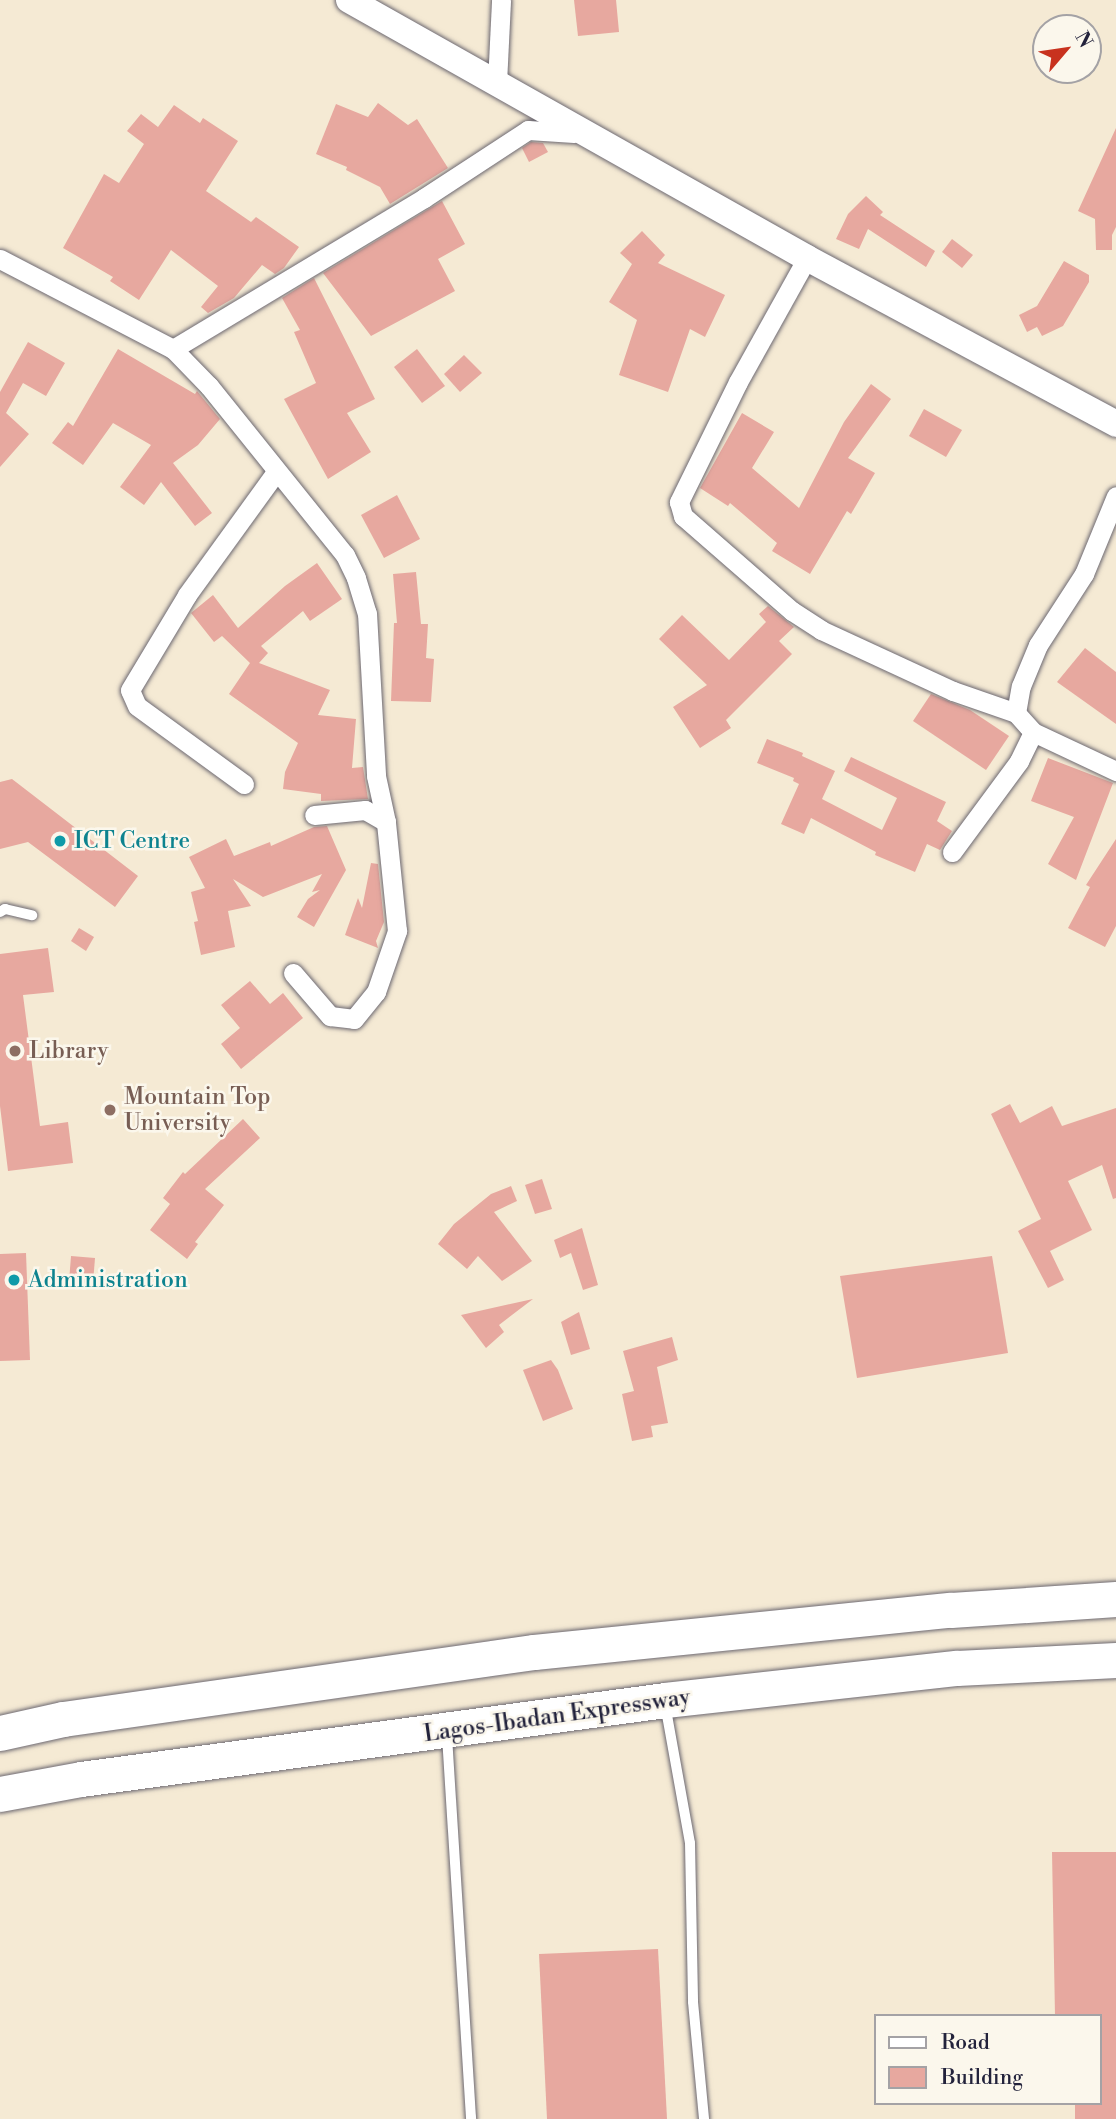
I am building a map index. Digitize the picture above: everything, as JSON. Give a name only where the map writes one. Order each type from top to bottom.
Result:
[{"type":"highway","points":[[0,1733],[62,1720],[534,1652],[951,1610],[1116,1599]]},
{"type":"highway","name":"Lagos-Ibadan Expressway","points":[[0,1794],[81,1779],[446,1732],[665,1700],[957,1668],[1116,1660]]},
{"type":"street","points":[[349,0],[807,258],[1116,424]]},
{"type":"street","points":[[497,83],[501,0]]},
{"type":"street","points":[[173,349],[424,198],[528,130],[561,130],[589,136]]},
{"type":"street","points":[[807,258],[738,382],[679,502],[683,516],[792,611],[821,630],[953,691],[1016,713],[1033,732],[1116,771]]},
{"type":"street","points":[[0,259],[173,349],[209,386],[345,555],[356,578],[367,613],[376,776],[386,821],[397,931],[376,992],[354,1019],[330,1016],[293,973]]},
{"type":"street","points":[[243,785],[137,706],[130,690],[187,595],[276,472]]},
{"type":"street","points":[[1016,713],[1021,686],[1038,645],[1084,574],[1116,496]]},
{"type":"street","points":[[952,852],[1019,761],[1033,732]]},
{"type":"street","points":[[314,815],[365,810],[386,821]]},
{"type":"lane","points":[[0,912],[5,909],[32,915]]},
{"type":"lane","points":[[665,1700],[690,1843],[693,2002],[704,2119]]},
{"type":"lane","points":[[446,1732],[471,2119]]},
{"type":"building","points":[[574,0],[616,0],[619,32],[578,36]]},
{"type":"building","points":[[378,103],[408,125],[417,119],[448,168],[390,204],[380,187],[346,170],[347,167],[316,154],[336,104],[368,117]]},
{"type":"building","points":[[174,105],[200,123],[203,118],[238,141],[206,191],[251,222],[256,217],[299,247],[284,268],[275,274],[262,265],[234,298],[208,313],[201,307],[218,286],[171,250],[139,300],[110,281],[113,277],[63,248],[104,174],[119,183],[144,144],[127,131],[141,114],[158,127]]},
{"type":"building","points":[[1116,128],[1116,227],[1112,235],[1112,250],[1096,250],[1095,219],[1078,211]]},
{"type":"building","points":[[531,142],[543,143],[548,152],[529,162],[522,148]]},
{"type":"building","points":[[866,196],[883,212],[880,215],[935,251],[926,267],[868,229],[859,249],[836,239],[848,214]]},
{"type":"building","points":[[442,201],[465,244],[438,259],[455,291],[371,336],[323,273]]},
{"type":"building","points":[[642,231],[665,255],[658,263],[725,295],[705,337],[690,329],[668,392],[619,375],[637,320],[609,302],[632,264],[620,253]]},
{"type":"building","points":[[952,239],[973,255],[962,268],[942,252]]},
{"type":"building","points":[[1064,261],[1089,275],[1089,282],[1063,326],[1042,336],[1037,327],[1027,332],[1019,315],[1037,306]]},
{"type":"building","points":[[314,278],[375,399],[347,413],[371,452],[328,479],[284,399],[316,383],[294,332],[300,330],[282,298]]},
{"type":"building","points":[[28,342],[65,363],[46,396],[23,383],[6,413],[29,434],[0,467],[0,392]]},
{"type":"building","points":[[118,349],[195,394],[197,391],[220,419],[198,445],[173,463],[212,513],[195,526],[161,482],[144,505],[120,487],[151,445],[113,423],[83,465],[52,443],[68,422],[73,426]]},
{"type":"building","points":[[417,349],[445,386],[422,403],[394,367]]},
{"type":"building","points":[[464,355],[482,373],[460,392],[444,374]]},
{"type":"building","points":[[871,384],[891,399],[848,458],[875,473],[851,514],[847,511],[810,574],[772,551],[777,543],[730,503],[728,506],[700,488],[742,413],[774,432],[752,468],[799,508],[844,422]]},
{"type":"building","points":[[924,409],[962,430],[946,457],[909,436]]},
{"type":"building","points":[[397,495],[420,539],[384,558],[361,515]]},
{"type":"building","points":[[317,563],[342,599],[310,621],[303,611],[261,646],[268,653],[259,663],[330,690],[318,715],[356,719],[352,768],[363,767],[368,799],[321,801],[321,794],[283,789],[285,772],[298,743],[229,694],[250,663],[222,636],[214,642],[191,613],[213,595],[238,628],[285,586]]},
{"type":"building","points":[[416,572],[421,624],[428,624],[426,658],[434,659],[431,702],[391,701],[394,623],[397,623],[393,574]]},
{"type":"building","points":[[768,606],[794,627],[779,641],[792,654],[726,720],[731,728],[700,748],[673,707],[707,685],[659,639],[682,615],[729,660],[766,622],[759,614]]},
{"type":"building","points":[[1085,648],[1116,672],[1116,724],[1057,682]]},
{"type":"building","points":[[931,694],[970,710],[1009,736],[986,770],[913,721]]},
{"type":"building","points":[[767,739],[803,753],[802,756],[835,771],[822,799],[882,830],[897,798],[844,771],[851,757],[946,802],[937,821],[952,831],[940,850],[927,844],[915,872],[875,855],[876,852],[811,818],[804,834],[781,824],[799,784],[793,781],[794,778],[757,763]]},
{"type":"building","points":[[1048,758],[1113,783],[1076,880],[1048,864],[1074,817],[1031,801]]},
{"type":"building","name":"ICT Centre","points":[[12,779],[138,876],[115,907],[28,842],[0,849],[0,782]]},
{"type":"building","points":[[327,826],[346,870],[314,927],[297,917],[308,899],[320,890],[312,892],[322,874],[263,897],[233,879],[251,906],[228,911],[235,947],[201,955],[194,922],[198,921],[191,892],[205,888],[189,857],[226,839],[234,856],[270,842],[271,846],[314,827]]},
{"type":"building","points":[[1116,839],[1116,926],[1105,947],[1068,928],[1090,887],[1086,885]]},
{"type":"building","points":[[371,863],[378,864],[384,922],[376,941],[378,948],[345,935],[358,898],[362,908]]},
{"type":"building","points":[[79,928],[94,937],[86,951],[71,941]]},
{"type":"building","name":"Library","points":[[48,948],[54,992],[23,995],[40,1126],[68,1122],[73,1163],[8,1171],[0,1106],[0,954]]},
{"type":"building","points":[[250,981],[270,1004],[283,993],[303,1018],[241,1069],[221,1044],[240,1028],[221,1005]]},
{"type":"building","points":[[1010,1104],[1020,1123],[1052,1106],[1062,1126],[1116,1108],[1116,1198],[1113,1199],[1102,1165],[1068,1181],[1092,1230],[1050,1251],[1064,1280],[1048,1288],[1018,1231],[1041,1219],[991,1114]]},
{"type":"building","points":[[243,1119],[260,1138],[205,1189],[224,1205],[195,1242],[198,1244],[187,1259],[150,1230],[170,1204],[163,1198],[183,1172],[185,1174]]},
{"type":"building","points":[[542,1179],[552,1209],[535,1214],[525,1185]]},
{"type":"building","points":[[511,1186],[517,1201],[494,1212],[532,1261],[502,1281],[478,1256],[467,1269],[438,1244],[454,1224],[491,1194]]},
{"type":"building","points":[[582,1228],[598,1285],[583,1290],[571,1253],[560,1258],[554,1240]]},
{"type":"building","points":[[26,1253],[30,1360],[0,1361],[0,1254]]},
{"type":"building","points":[[71,1256],[95,1258],[93,1283],[69,1282]]},
{"type":"building","points":[[992,1256],[1008,1353],[857,1378],[840,1276]]},
{"type":"building","points":[[533,1299],[499,1325],[504,1332],[486,1348],[461,1315]]},
{"type":"building","points":[[579,1312],[590,1349],[571,1355],[561,1322]]},
{"type":"building","points":[[672,1337],[678,1360],[657,1367],[668,1423],[651,1426],[653,1437],[632,1441],[622,1394],[634,1391],[623,1351]]},
{"type":"building","points":[[551,1360],[558,1370],[573,1409],[543,1421],[523,1370]]},
{"type":"building","points":[[1052,1852],[1116,1852],[1116,2119],[1075,2119],[1075,2105],[1102,2105],[1102,2014],[1055,2014]]},
{"type":"building","points":[[658,1949],[667,2119],[547,2119],[539,1954]]},
{"type":"place","name":"ICT Centre","points":[[60,841]]},
{"type":"place","name":"Library","points":[[15,1051]]},
{"type":"place","name":"Mountain Top University","points":[[110,1110]]},
{"type":"place","name":"Administration","points":[[14,1280]]}]
